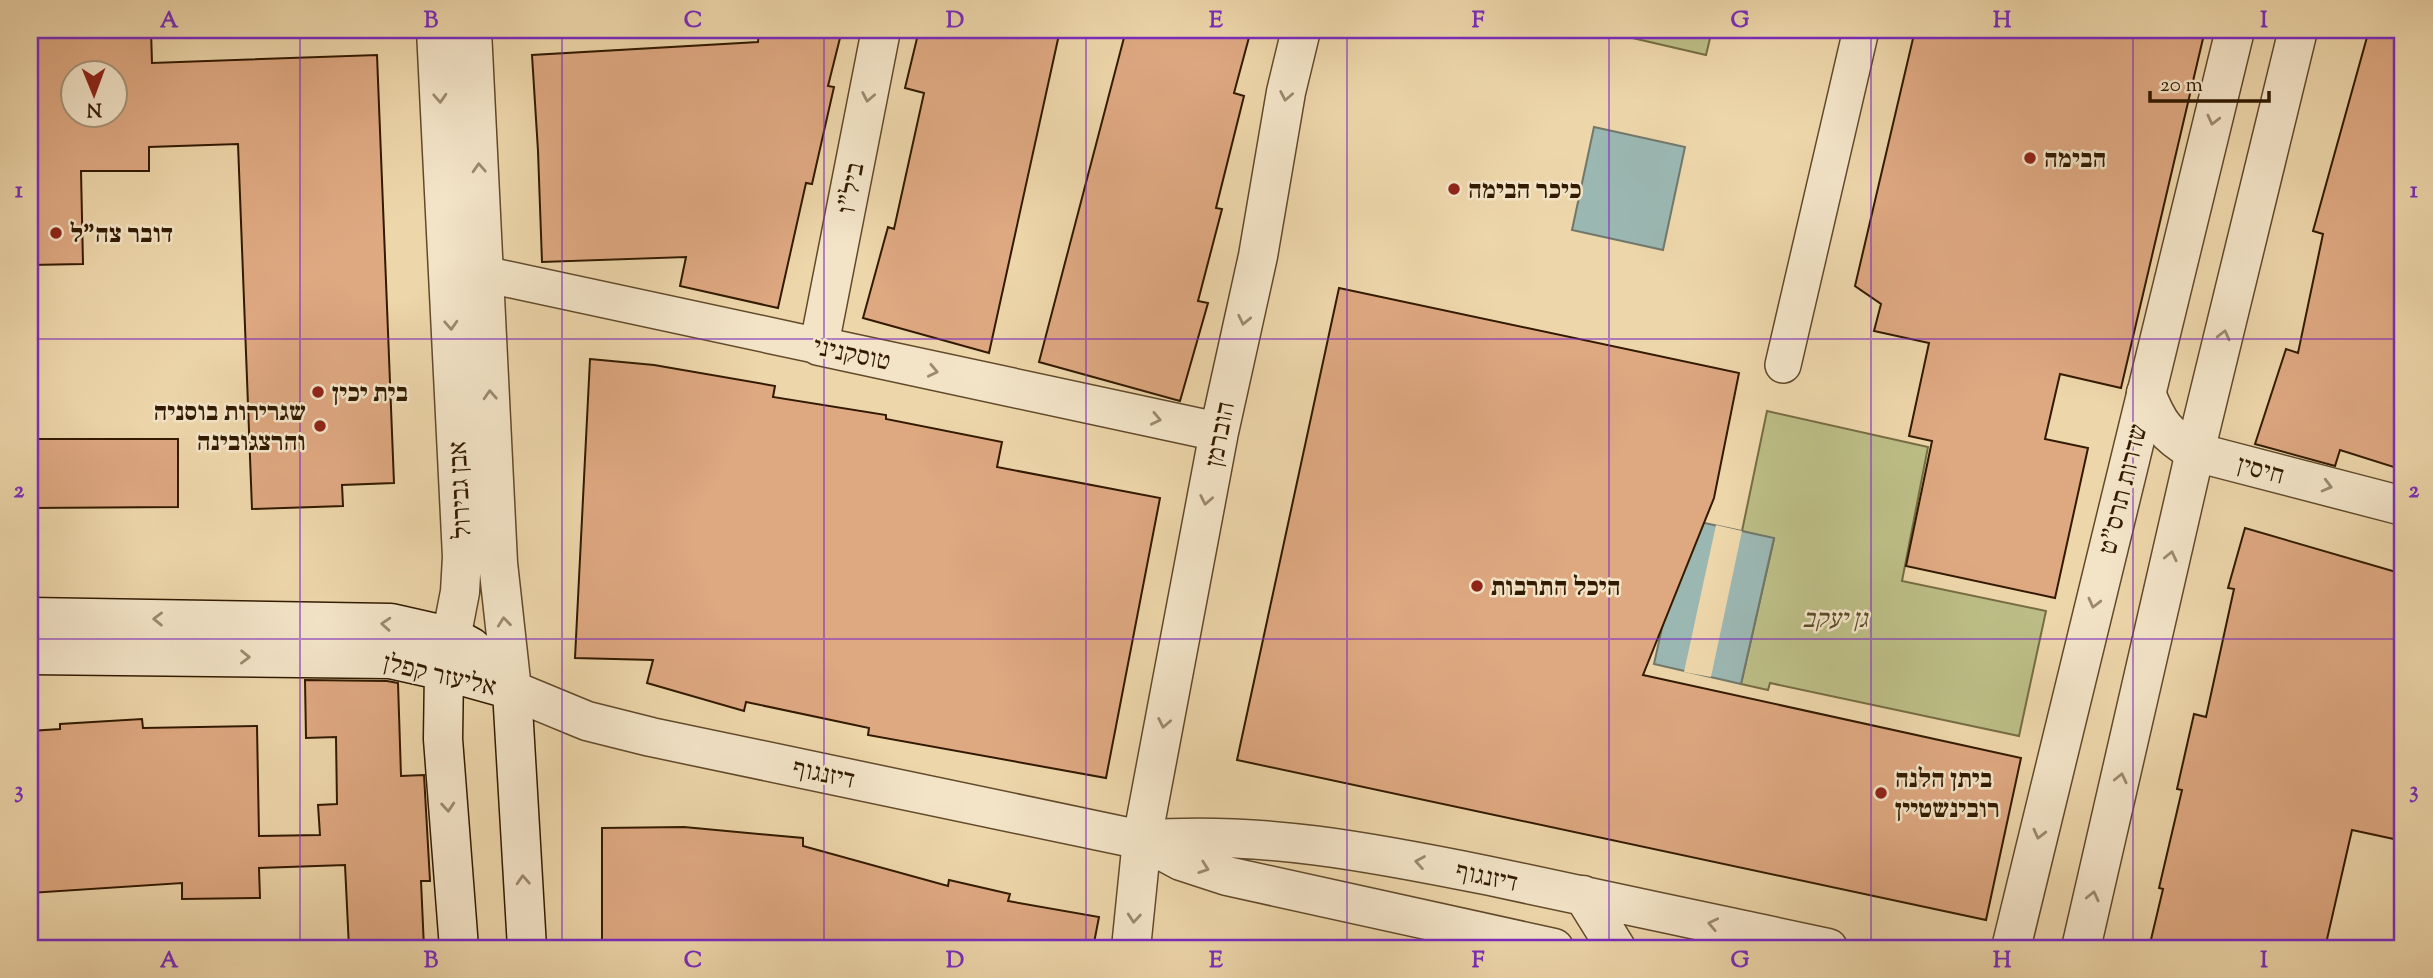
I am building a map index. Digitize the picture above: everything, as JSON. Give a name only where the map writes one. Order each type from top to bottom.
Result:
[{"type":"street","name":"אבן גבירול","points":[[436,30],[462,557],[460,592],[448,654],[443,739],[459,948]]},
{"type":"street","name":"אבן גבירול","points":[[472,30],[498,563],[512,690],[527,948]]},
{"type":"street","name":"ביל\"ו","points":[[819,346],[881,30]]},
{"type":"street","name":"הוברמן","points":[[1131,948],[1142,839],[1219,432],[1258,256],[1286,92],[1301,30]]},
{"type":"street","points":[[1783,365],[1861,30]]},
{"type":"street","name":"שדרות תרס\"ט","points":[[2011,948],[2235,30]]},
{"type":"street","points":[[2081,948],[2195,452],[2298,30]]},
{"type":"street","name":"טוסקניני","points":[[484,274],[1219,432]]},
{"type":"street","name":"חיסין","points":[[2146,393],[2161,426],[2175,440],[2195,452],[2403,506]]},
{"type":"street","name":"אליעזר קפלן","points":[[30,617],[391,623],[512,690]]},
{"type":"street","name":"אליעזר קפלן","points":[[30,655],[390,659],[448,654]]},
{"type":"street","name":"דיזנגוף","points":[[512,690],[587,721],[651,737],[1142,839],[1218,836],[1419,862],[1828,948]]},
{"type":"street","name":"דיזנגוף","points":[[1142,839],[1181,861],[1227,876],[1531,946]]},
{"type":"street","points":[[1531,946],[1583,895],[1616,948]]},
{"type":"green space","points":[[1616,30],[1712,30],[1706,55],[1615,34]]},
{"type":"green space","name":"גן יעקב","points":[[1767,411],[1928,447],[1902,581],[2046,611],[2019,736],[1770,683],[1768,690],[1741,684],[1774,539],[1742,531]]},
{"type":"water","points":[[1594,127],[1685,147],[1663,250],[1572,230]]},
{"type":"water","points":[[1686,519],[1774,538],[1741,684],[1654,664]]},
{"type":"pier","points":[[1716,525],[1742,531],[1711,677],[1684,672]]},
{"type":"building","points":[[30,30],[151,30],[152,63],[377,55],[394,483],[342,485],[343,506],[252,509],[238,144],[149,147],[149,171],[81,171],[83,264],[30,265]]},
{"type":"building","points":[[759,30],[842,30],[828,86],[834,87],[812,184],[806,183],[778,308],[680,286],[686,257],[542,262],[532,55],[758,42]]},
{"type":"building","points":[[919,30],[1060,30],[989,353],[863,318],[888,227],[894,229],[924,93],[905,88]]},
{"type":"building","points":[[1126,30],[1251,30],[1234,93],[1244,96],[1216,208],[1222,209],[1198,301],[1208,303],[1180,401],[1039,362]]},
{"type":"building","name":"הבימה","points":[[1915,30],[2205,30],[2121,388],[2060,374],[2045,439],[2088,448],[2055,598],[1906,566],[1932,441],[1909,436],[1929,343],[1874,331],[1881,304],[1855,286]]},
{"type":"building","points":[[2369,30],[2403,30],[2403,130],[2394,160],[2403,163],[2403,470],[2340,450],[2335,466],[2255,444],[2286,349],[2298,353],[2323,234],[2313,231]]},
{"type":"building","name":"היכל התרבות","points":[[1339,288],[1739,373],[1714,498],[1643,675],[2021,758],[1986,920],[1237,760]]},
{"type":"building","points":[[590,359],[654,365],[775,386],[773,397],[886,415],[886,419],[1002,442],[997,467],[1160,498],[1106,778],[868,735],[869,728],[746,702],[744,711],[647,683],[653,660],[575,658]]},
{"type":"building","points":[[30,439],[178,439],[178,507],[30,508]]},
{"type":"building","points":[[2245,528],[2403,574],[2403,841],[2352,830],[2325,948],[2149,948],[2163,889],[2159,888],[2182,790],[2177,789],[2194,714],[2206,717],[2234,589],[2228,588]]},
{"type":"building","points":[[305,680],[398,683],[401,776],[424,775],[430,881],[421,881],[424,948],[349,948],[345,865],[259,868],[260,898],[182,899],[182,883],[30,893],[30,731],[60,729],[60,724],[142,719],[143,728],[257,726],[259,836],[320,835],[318,805],[337,804],[336,737],[306,738]]},
{"type":"building","points":[[684,827],[803,838],[803,846],[948,886],[949,880],[1010,894],[1008,901],[1099,917],[1093,948],[602,948],[602,828]]},
{"type":"place","name":"הבימה","points":[[2030,158]]},
{"type":"place","name":"כיכר הבימה","points":[[1454,189]]},
{"type":"place","name":"דובר צה\"ל","points":[[56,233]]},
{"type":"place","name":"בית יכין","points":[[318,392]]},
{"type":"place","name":"שגרירות בוסניה והרצגובינה","points":[[320,426]]},
{"type":"place","name":"היכל התרבות","points":[[1477,586]]},
{"type":"place","name":"ביתן הלנה רובינשטיין","points":[[1881,793]]}]
